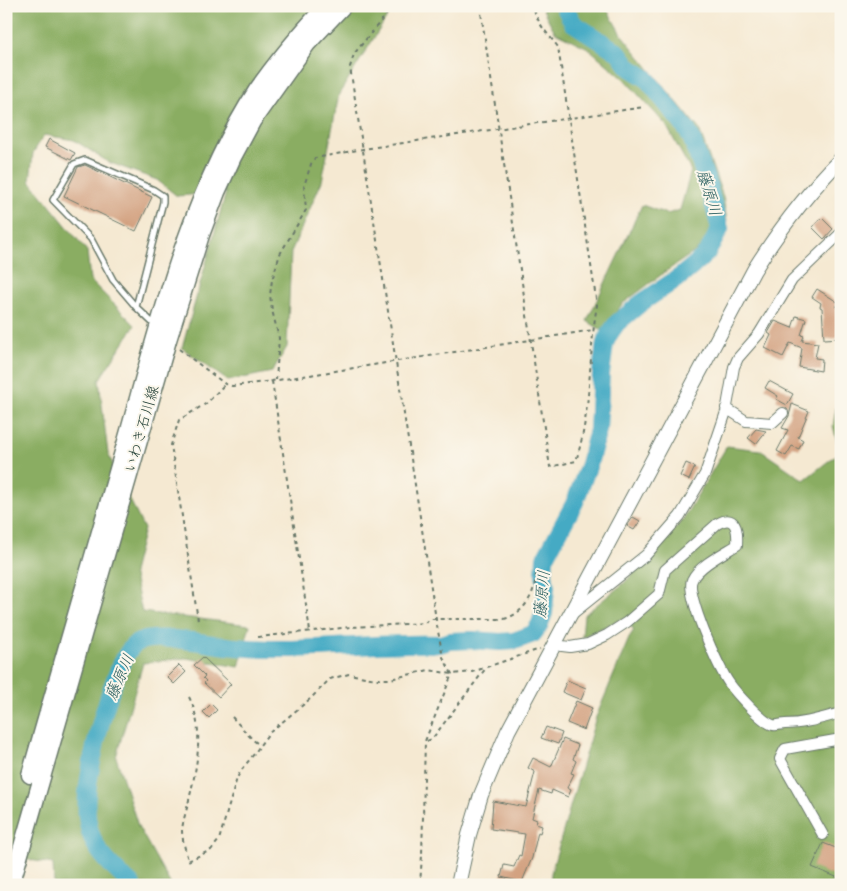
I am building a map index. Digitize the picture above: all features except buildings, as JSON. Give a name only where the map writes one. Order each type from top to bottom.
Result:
[{"type":"main road","name":"いわき石川線","points":[[10,885],[163,334],[189,232],[221,154],[258,89],[290,47],[326,6]]},
{"type":"main road","name":"いわき石川線","points":[[6,858],[163,334],[217,192],[253,120],[307,44],[343,6]]},
{"type":"street","points":[[458,885],[469,835],[481,795],[508,731],[754,270],[798,206],[841,159]]},
{"type":"street","points":[[570,616],[646,555],[680,516],[704,474],[726,408],[734,367],[738,358],[759,334],[792,280],[841,233]]},
{"type":"street","points":[[726,408],[746,421],[772,423],[783,413]]},
{"type":"street","points":[[554,645],[588,644],[627,622],[659,594],[665,570],[717,524],[724,520],[731,521],[736,526],[738,535],[737,545],[707,564],[696,573],[691,581],[691,593],[715,660],[729,683],[743,700],[773,725],[802,724],[841,714]]},
{"type":"street","points":[[823,835],[780,759],[785,749],[793,746],[841,739]]},
{"type":"lane","points":[[136,307],[163,196],[154,190],[85,160],[74,164],[53,200],[91,239],[113,280],[136,307],[163,334]]},
{"type":"path","points":[[393,6],[351,59],[350,67],[442,657],[452,674]]},
{"type":"path","points":[[480,6],[550,467],[576,461],[583,440],[597,305],[558,47],[545,33],[536,17],[534,6]]},
{"type":"path","points":[[276,380],[279,338],[270,295],[272,280],[280,254],[306,210],[304,186],[312,161],[315,158],[363,149],[644,107]]},
{"type":"path","points":[[163,334],[225,384],[232,386],[593,330]]},
{"type":"path","points":[[272,381],[310,632]]},
{"type":"path","points":[[198,620],[171,445],[179,420],[207,403],[225,384]]},
{"type":"path","points":[[258,637],[352,627],[425,622],[429,619],[504,619],[512,617],[522,609],[532,595],[536,574]]},
{"type":"path","points":[[190,697],[196,718],[198,744],[197,767],[182,831],[188,861],[211,850],[220,840],[237,778],[260,745],[275,727],[310,699],[330,679],[349,674],[376,679],[390,679],[429,670],[452,674],[472,672],[554,645]]},
{"type":"path","points":[[425,741],[432,739],[486,668]]},
{"type":"path","points":[[420,885],[425,741],[452,674]]},
{"type":"path","points":[[232,717],[260,745]]},
{"type":"green space","points":[[6,6],[394,6],[339,94],[322,181],[291,252],[287,347],[272,372],[228,381],[182,348],[226,192],[177,196],[157,180],[108,162],[74,140],[44,135],[33,153],[30,181],[87,251],[90,280],[135,325],[99,380],[108,454],[144,529],[133,572],[142,612],[250,625],[239,667],[186,658],[143,663],[116,757],[138,826],[171,885],[54,885],[53,864],[6,856]]},
{"type":"green space","points":[[541,6],[605,6],[621,34],[699,129],[723,197],[728,229],[622,304],[603,331],[587,321],[642,205],[667,214],[680,210],[691,171],[666,125],[624,79],[588,48],[555,32]]},
{"type":"green space","points":[[841,394],[841,885],[550,885],[551,873],[596,717],[634,630],[624,618],[582,637],[584,615],[624,583],[682,521],[727,446],[760,450],[804,480],[840,452],[833,426],[838,397]]},
{"type":"waterway","name":"藤原川","points":[[132,885],[110,864],[98,849],[89,827],[86,804],[95,746],[103,715],[121,664],[135,644],[144,640],[169,639],[236,647],[287,649],[389,644],[440,644],[450,641],[472,640],[500,642],[514,641],[533,634],[539,626],[544,613],[545,558],[575,502],[589,464],[598,430],[601,374],[605,343],[617,323],[641,303],[681,276],[707,253],[720,229],[708,184],[691,137],[685,127],[646,78],[630,68],[619,53],[573,23],[564,6]]}]
